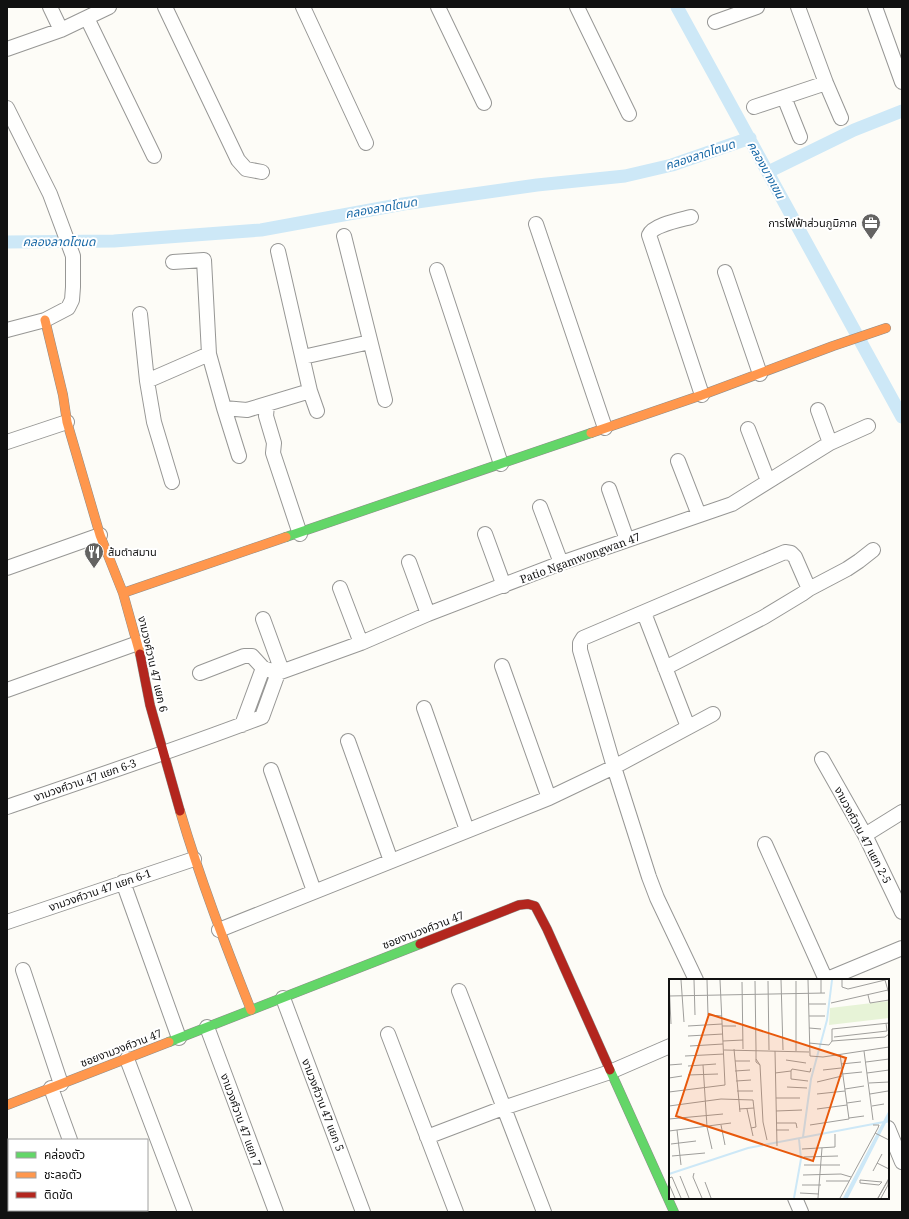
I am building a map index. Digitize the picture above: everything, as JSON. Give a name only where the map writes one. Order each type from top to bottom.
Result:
[{"type":"street","points":[[50,7],[61,30]]},
{"type":"street","points":[[7,49],[61,30],[109,7]]},
{"type":"street","points":[[165,7],[238,160],[246,169],[262,172]]},
{"type":"street","points":[[303,7],[366,143]]},
{"type":"street","points":[[438,7],[484,103]]},
{"type":"street","points":[[577,7],[629,114]]},
{"type":"street","points":[[714,22],[757,7]]},
{"type":"street","points":[[798,7],[826,83],[841,118]]},
{"type":"street","points":[[875,7],[902,82]]},
{"type":"street","points":[[87,18],[154,156]]},
{"type":"street","points":[[754,107],[826,83]]},
{"type":"street","points":[[784,97],[800,137]]},
{"type":"street","points":[[7,108],[50,194],[73,256],[72,300],[68,308],[45,320],[7,330]]},
{"type":"street","points":[[691,217],[657,228],[651,231],[649,235],[702,395]]},
{"type":"street","points":[[536,224],[605,428]]},
{"type":"street","points":[[344,236],[385,400]]},
{"type":"street","points":[[278,252],[310,391],[317,411]]},
{"type":"street","points":[[172,262],[204,260],[209,354],[239,456]]},
{"type":"street","points":[[437,270],[501,464]]},
{"type":"street","points":[[725,272],[760,374]]},
{"type":"street","points":[[140,314],[147,381],[154,422],[172,482]]},
{"type":"street","name":"งามวงศ์วาน 47 แยก 6","points":[[45,320],[63,394],[67,422],[100,535],[123,593],[138,643],[150,705],[194,859],[219,930],[251,1010]]},
{"type":"street","points":[[123,593],[300,534],[702,395],[833,346],[886,328]]},
{"type":"street","points":[[303,357],[370,342]]},
{"type":"street","points":[[147,381],[209,354]]},
{"type":"street","points":[[224,408],[247,410],[310,391]]},
{"type":"street","points":[[267,405],[266,416],[274,443],[273,453],[300,534]]},
{"type":"street","points":[[247,410],[257,420],[265,446],[273,453]]},
{"type":"street","points":[[818,410],[830,443]]},
{"type":"street","points":[[7,442],[67,422]]},
{"type":"street","name":"Patio Ngamwongwan 47","points":[[280,672],[362,643],[428,614],[561,564],[732,504],[830,443],[868,426]]},
{"type":"street","points":[[748,429],[768,482]]},
{"type":"street","points":[[678,461],[699,515]]},
{"type":"street","points":[[609,490],[627,540]]},
{"type":"street","points":[[540,507],[561,564]]},
{"type":"street","points":[[485,534],[504,586]]},
{"type":"street","points":[[7,568],[100,535]]},
{"type":"street","points":[[665,668],[764,617],[809,589],[847,569],[872,550]]},
{"type":"street","points":[[696,979],[657,898],[649,877],[614,767],[580,650],[580,643],[583,638],[785,552],[791,552],[795,557],[809,589]]},
{"type":"street","points":[[409,562],[428,614]]},
{"type":"street","points":[[340,588],[362,643]]},
{"type":"street","points":[[644,613],[688,727]]},
{"type":"street","points":[[263,619],[280,672]]},
{"type":"street","points":[[7,690],[138,643]]},
{"type":"street","points":[[200,673],[244,656],[252,656],[263,668],[280,672]]},
{"type":"street","points":[[502,666],[549,798]]},
{"type":"street","points":[[242,725],[263,668]]},
{"type":"street","name":"งามวงศ์วาน 47 แยก 6-3","points":[[7,807],[164,754],[262,718],[280,672]]},
{"type":"street","points":[[424,708],[467,830]]},
{"type":"street","points":[[219,930],[549,798],[614,767],[713,714]]},
{"type":"street","points":[[348,741],[391,861]]},
{"type":"street","name":"งามวงศ์วาน 47 แยก 2-5","points":[[822,759],[865,834],[902,912]]},
{"type":"street","points":[[271,770],[314,891]]},
{"type":"street","points":[[865,834],[902,812]]},
{"type":"street","points":[[765,844],[826,979]]},
{"type":"street","name":"งามวงศ์วาน 47 แยก 6-1","points":[[7,922],[194,859]]},
{"type":"street","points":[[123,882],[179,1038]]},
{"type":"street","name":"ซอยงามวงศ์วาน 47","points":[[7,1105],[520,905],[528,904],[534,906],[546,929],[674,1212]]},
{"type":"street","points":[[828,979],[902,948]]},
{"type":"street","points":[[23,970],[70,1139]]},
{"type":"street","points":[[459,991],[544,1212]]},
{"type":"street","name":"งามวงศ์วาน 47 แยก 5","points":[[283,998],[363,1212]]},
{"type":"street","name":"งามวงศ์วาน 47 แยก 7","points":[[207,1028],[276,1212]]},
{"type":"street","points":[[388,1034],[456,1212]]},
{"type":"street","points":[[427,1137],[503,1108],[610,1072],[669,1046]]},
{"type":"street","points":[[127,1058],[185,1212]]},
{"type":"street","points":[[889,1130],[902,1162]]},
{"type":"street","points":[[795,1199],[801,1212]]},
{"type":"waterway","name":"คลองบางเขน","points":[[677,7],[902,417]]},
{"type":"waterway","points":[[768,172],[854,130],[902,111]]},
{"type":"waterway","name":"คลองลาดโตนด","points":[[7,242],[114,241],[261,230],[403,204],[537,185],[625,176],[672,165],[750,138]]},
{"type":"traffic: fast","points":[[286,537],[591,433]]},
{"type":"traffic: fast","points":[[169,1042],[420,944]]},
{"type":"traffic: fast","points":[[610,1070],[674,1212]]},
{"type":"traffic: slow","points":[[45,320],[63,395],[67,422],[100,535],[123,593],[140,654]]},
{"type":"traffic: slow","points":[[591,433],[702,395],[833,346],[886,328]]},
{"type":"traffic: slow","points":[[123,593],[286,537]]},
{"type":"traffic: slow","points":[[180,811],[204,886],[251,1010]]},
{"type":"traffic: slow","points":[[7,1105],[169,1042]]},
{"type":"traffic: jam","points":[[140,654],[150,705],[180,811]]},
{"type":"traffic: jam","points":[[420,944],[519,905],[528,904],[535,906],[547,929],[610,1070]]},
{"type":"place","name":"การไฟฟ้าส่วนภูมิภาค","points":[[871,240]]},
{"type":"place","name":"ส้มตำสมาน","points":[[94,569]]}]
